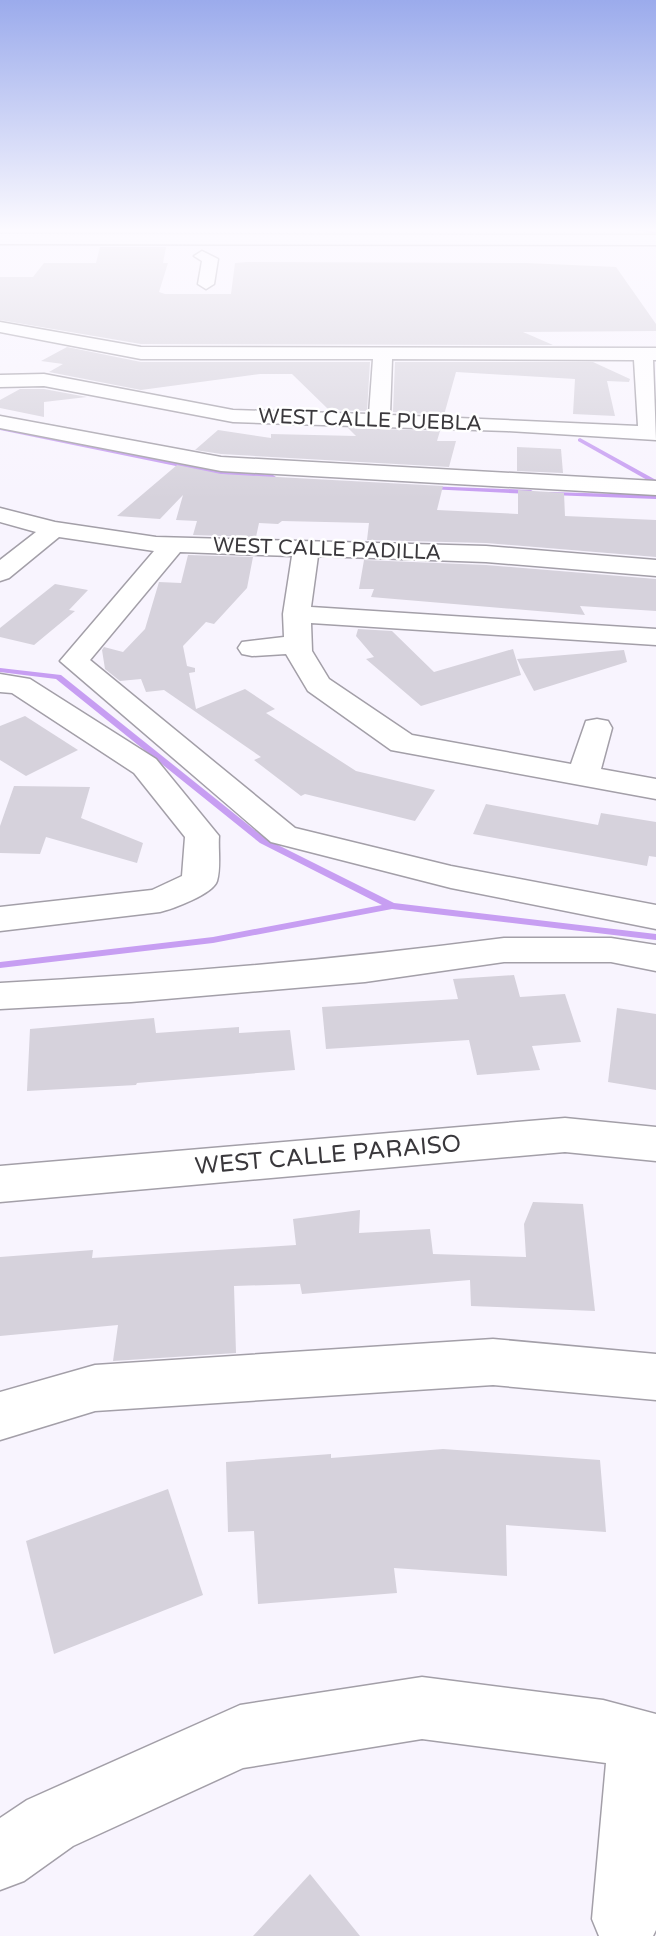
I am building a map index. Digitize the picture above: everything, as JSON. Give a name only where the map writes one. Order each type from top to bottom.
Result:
[{"type":"street","points":[[0,327],[141,352],[649,354],[652,433]]},
{"type":"street","points":[[379,421],[383,353]]},
{"type":"street","name":"WEST CALLE PUEBLA","points":[[6,378],[44,380],[233,416],[379,421],[509,415],[652,433]]},
{"type":"street","name":"WEST CALLE PUEBLA","points":[[233,416],[253,393]]},
{"type":"street","points":[[0,422],[221,464],[656,488]]},
{"type":"street","points":[[0,441],[250,484],[656,502]]},
{"type":"street","name":"WEST CALLE PADILLA","points":[[0,515],[54,529],[173,545],[486,554],[656,568]]},
{"type":"street","points":[[0,573],[54,529]]},
{"type":"street","points":[[173,545],[75,661],[283,835],[451,877],[656,917]]},
{"type":"street","points":[[306,549],[297,614],[298,652],[318,685],[402,743],[656,789]]},
{"type":"street","points":[[297,614],[656,637]]},
{"type":"street","points":[[251,648],[298,646]]},
{"type":"street","points":[[0,683],[20,685],[145,765],[202,836],[199,881],[160,901],[0,919]]},
{"type":"street","points":[[583,776],[597,728]]},
{"type":"street","points":[[0,996],[131,989],[365,969],[504,950],[611,950],[656,958]]},
{"type":"street","name":"WEST CALLE PARAISO","points":[[0,1184],[565,1135],[656,1144]]},
{"type":"street","points":[[0,1416],[95,1388],[493,1363],[656,1377]]},
{"type":"street","points":[[0,1857],[50,1823],[240,1737],[422,1708],[603,1731],[648,1744],[626,1919]]},
{"type":"building","points":[[652,318],[656,331],[523,332],[553,345],[141,344],[0,320]]},
{"type":"building","points":[[67,347],[141,362],[370,362],[367,411],[329,410],[292,374],[260,374],[141,390],[49,372],[63,364],[41,361]]},
{"type":"building","points":[[395,362],[593,362],[630,379],[629,382],[607,381],[615,416],[573,414],[575,379],[456,372],[444,415],[393,412]]},
{"type":"building","points":[[20,389],[44,389],[87,397],[44,402],[44,417],[0,408],[0,400]]},
{"type":"building","points":[[348,428],[440,431],[437,441],[456,441],[449,467],[221,454],[195,450],[218,430],[271,438],[271,434],[356,436]]},
{"type":"building","points":[[517,447],[561,449],[563,473],[517,471]]},
{"type":"building","points":[[177,465],[221,474],[443,486],[437,510],[518,514],[518,490],[564,493],[565,516],[656,520],[656,557],[486,543],[367,540],[369,523],[282,521],[278,524],[259,523],[256,537],[193,535],[197,521],[176,520],[183,495],[160,519],[117,516]]},
{"type":"building","points":[[188,555],[253,557],[247,588],[214,624],[206,622],[183,646],[187,666],[195,668],[195,672],[189,673],[196,709],[245,689],[275,709],[266,713],[356,771],[435,790],[415,821],[305,794],[301,796],[254,760],[261,757],[164,690],[146,692],[141,679],[120,681],[105,669],[102,650],[104,647],[123,652],[145,629],[159,582],[181,583]]},
{"type":"building","points":[[364,560],[486,565],[656,579],[656,611],[580,606],[585,615],[371,597],[374,589],[359,589]]},
{"type":"building","points":[[55,584],[88,590],[69,610],[75,611],[34,645],[0,637],[0,628]]},
{"type":"building","points":[[358,629],[392,631],[434,672],[513,649],[521,675],[421,706],[366,659],[374,657],[356,636]]},
{"type":"building","points":[[624,650],[627,662],[534,691],[517,659]]},
{"type":"building","points":[[25,716],[78,750],[26,776],[0,760],[0,726]]},
{"type":"building","points":[[14,786],[90,787],[81,818],[143,843],[137,863],[46,837],[40,854],[0,853],[0,826]]},
{"type":"building","points":[[486,804],[598,825],[601,813],[656,822],[656,857],[649,856],[647,866],[473,834]]},
{"type":"building","points":[[514,975],[520,997],[565,994],[581,1042],[532,1046],[540,1070],[477,1075],[469,1040],[326,1049],[322,1007],[458,999],[453,979]]},
{"type":"building","points":[[617,1008],[656,1014],[656,1090],[608,1082]]},
{"type":"building","points":[[154,1018],[156,1033],[239,1027],[239,1033],[290,1030],[295,1070],[136,1085],[27,1091],[30,1029]]},
{"type":"building","points":[[533,1202],[583,1204],[595,1311],[471,1306],[470,1280],[302,1294],[300,1284],[234,1286],[236,1353],[113,1361],[118,1325],[0,1336],[0,1257],[93,1250],[92,1258],[296,1245],[293,1219],[360,1210],[359,1233],[430,1229],[433,1254],[526,1257],[524,1224]]},
{"type":"building","points":[[443,1449],[600,1460],[606,1532],[506,1525],[507,1576],[394,1568],[397,1593],[258,1604],[254,1531],[228,1532],[226,1462],[331,1454],[331,1458]]},
{"type":"building","points":[[168,1489],[203,1595],[54,1654],[26,1541]]},
{"type":"building","points":[[310,1874],[360,1936],[253,1936]]},
{"type":"waterway","points":[[0,428],[215,472],[273,477]]},
{"type":"waterway","points":[[580,440],[656,483]]},
{"type":"waterway","points":[[428,487],[531,492]]},
{"type":"waterway","points":[[551,493],[656,497]]},
{"type":"waterway","points":[[0,670],[58,677],[263,841],[392,906]]},
{"type":"waterway","points":[[0,965],[213,940],[392,906]]},
{"type":"waterway","points":[[392,906],[656,937]]}]
